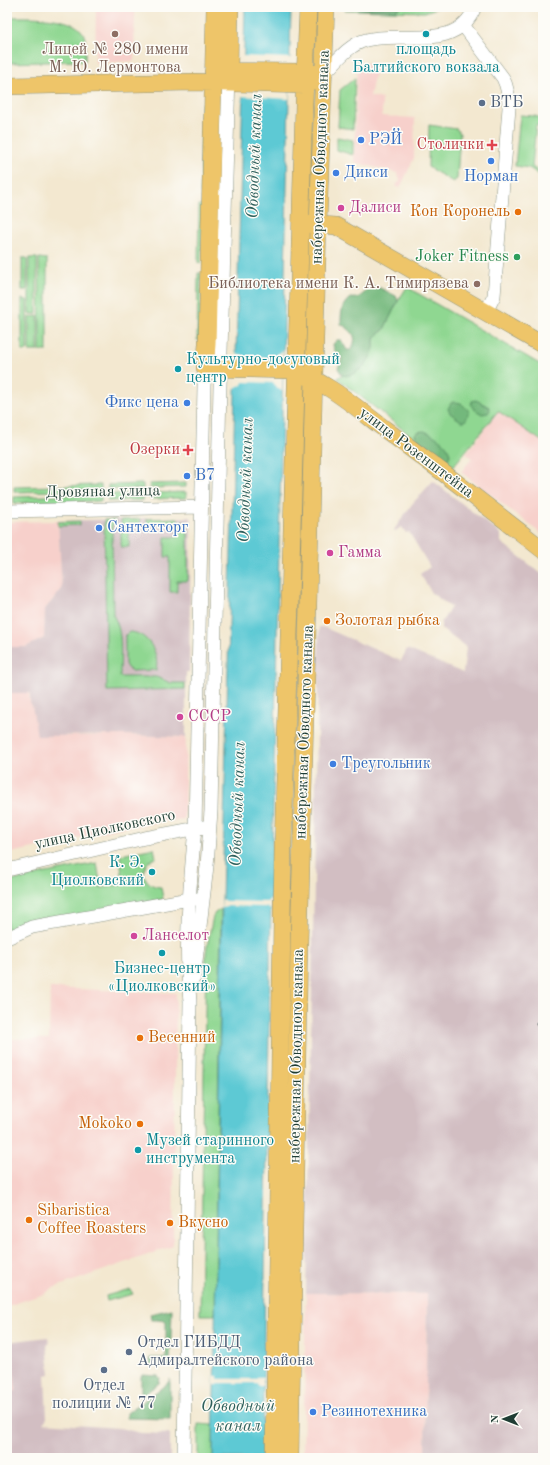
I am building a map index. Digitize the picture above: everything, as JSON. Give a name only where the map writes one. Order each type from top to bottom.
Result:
[{"type":"main road","points":[[215,7],[227,77]]},
{"type":"main road","points":[[230,7],[227,77],[207,344],[220,368],[290,371]]},
{"type":"main road","name":"набережная Обводного канала","points":[[274,1458],[290,371],[300,224],[297,78],[308,7]]},
{"type":"main road","name":"набережная Обводного канала","points":[[290,1458],[299,944],[318,225],[326,7]]},
{"type":"main road","points":[[7,74],[297,78],[324,74]]},
{"type":"main road","points":[[7,86],[227,77]]},
{"type":"main road","points":[[300,224],[336,226],[543,345]]},
{"type":"main road","name":"улица Розенштейна","points":[[290,371],[330,389],[400,440],[543,550]]},
{"type":"street","points":[[324,74],[356,44],[366,40],[378,38],[432,38],[451,32],[464,25],[472,15],[475,7]]},
{"type":"street","points":[[464,25],[503,78],[507,86],[509,108],[494,296],[486,312]]},
{"type":"street","points":[[184,1458],[190,1001],[187,970],[189,899],[194,828],[204,386],[220,368]]},
{"type":"street","points":[[190,1001],[195,970],[210,827],[213,758],[220,368]]},
{"type":"street","name":"Дровяная улица","points":[[7,511],[201,507]]},
{"type":"street","name":"улица Циолковского","points":[[7,870],[126,842],[194,828],[210,827]]},
{"type":"street","points":[[7,938],[32,927],[189,899],[202,899]]},
{"type":"shaded area","name":"Лицей № 280 имени М. Ю. Лермонтова","points":[[96,7],[135,7],[134,61],[95,63]]},
{"type":"shaded area","points":[[357,63],[377,63],[370,96],[382,99],[382,116],[415,118],[414,158],[400,188],[396,186],[400,180],[397,173],[354,162]]},
{"type":"shaded area","points":[[498,411],[543,441],[543,535],[461,472],[472,458],[466,454]]},
{"type":"shaded area","name":"Треугольник","points":[[433,481],[501,534],[501,542],[543,575],[543,1458],[425,1458],[427,1294],[306,1293],[319,627],[323,627],[401,661],[407,649],[463,673],[466,647],[441,629],[441,623],[451,607],[430,592],[420,574],[430,567],[409,532],[406,533],[402,527],[395,531],[394,530],[412,504]]},
{"type":"shaded area","points":[[191,517],[189,672],[186,672],[186,737],[124,735],[37,736],[32,705],[30,705],[30,693],[11,693],[10,647],[26,647],[44,638],[45,609],[62,589],[58,521]]},
{"type":"shaded area","points":[[58,521],[62,589],[45,609],[44,638],[26,647],[30,704],[64,736],[124,735],[186,737],[184,819],[125,827],[7,854],[8,522]]},
{"type":"shaded area","points":[[50,988],[176,993],[173,1246],[53,1288],[44,1294],[7,1306],[7,1039],[49,1039]]},
{"type":"shaded area","points":[[306,1293],[427,1294],[425,1458],[303,1458]]},
{"type":"shaded area","points":[[48,1337],[49,1344],[47,1345],[50,1374],[45,1375],[47,1418],[43,1423],[120,1428],[141,1433],[170,1434],[170,1458],[7,1458],[7,1392],[16,1391],[12,1355],[7,1342]]},
{"type":"shaded area","points":[[7,1345],[12,1355],[16,1391],[7,1392]]},
{"type":"green space","points":[[340,7],[440,7],[425,12],[345,10]]},
{"type":"green space","points":[[356,7],[400,7],[397,10],[359,9]]},
{"type":"green space","points":[[7,17],[48,18],[69,23],[78,27],[83,33],[85,39],[85,61],[7,63]]},
{"type":"green space","points":[[355,78],[353,129],[338,127],[340,90]]},
{"type":"green space","points":[[202,104],[205,104],[203,193],[200,193]]},
{"type":"green space","points":[[520,115],[535,116],[543,119],[543,127],[536,125],[532,167],[543,174],[543,177],[529,168],[515,166]]},
{"type":"green space","points":[[429,125],[457,129],[460,134],[457,179],[453,182],[428,167]]},
{"type":"green space","points":[[337,137],[353,140],[353,155],[337,150]]},
{"type":"green space","points":[[199,205],[203,205],[201,263],[198,263]]},
{"type":"green space","points":[[22,258],[27,258],[27,290],[22,290]]},
{"type":"green space","points":[[29,258],[37,258],[37,314],[29,314]]},
{"type":"green space","points":[[39,258],[47,259],[47,351],[40,351]]},
{"type":"green space","points":[[198,273],[201,273],[200,340],[197,340]]},
{"type":"green space","points":[[372,287],[380,288],[396,296],[398,301],[384,329],[375,337],[373,352],[367,363],[353,374],[342,375],[338,368],[342,359],[334,350],[333,344],[337,340],[341,340],[347,350],[351,350],[354,337],[348,329],[341,324],[342,310],[345,303],[350,298],[360,297]]},
{"type":"green space","points":[[407,287],[543,366],[543,442],[498,411],[452,468],[337,378],[342,375],[347,376],[362,368],[374,348],[374,339],[376,335],[383,331]]},
{"type":"green space","points":[[22,299],[27,300],[27,351],[22,351]]},
{"type":"green space","points":[[38,316],[38,351],[29,351],[29,317]]},
{"type":"green space","points":[[476,400],[489,407],[490,410],[488,413],[482,414],[474,409],[471,403],[472,401]]},
{"type":"green space","points":[[453,402],[461,403],[469,411],[465,421],[461,421],[450,413],[448,409]]},
{"type":"green space","points":[[424,431],[444,443],[450,455],[448,459],[444,459],[417,439],[415,434],[417,432]]},
{"type":"green space","points":[[186,483],[186,487],[150,488],[149,484]]},
{"type":"green space","points":[[143,484],[143,489],[108,489],[108,485]]},
{"type":"green space","points":[[101,485],[101,490],[14,492],[14,487]]},
{"type":"green space","points":[[186,492],[186,498],[150,499],[150,493]]},
{"type":"green space","points":[[143,493],[143,500],[108,501],[108,494]]},
{"type":"green space","points":[[101,494],[101,501],[14,503],[14,497]]},
{"type":"green space","points":[[178,518],[178,522],[188,522],[188,581],[177,581],[177,592],[170,592],[170,557],[165,557],[165,537],[177,537],[178,523],[147,524],[147,519]]},
{"type":"green space","points":[[140,519],[140,524],[129,524],[129,547],[121,547],[121,520]]},
{"type":"green space","points":[[104,520],[115,520],[115,524],[112,525],[113,615],[119,629],[120,637],[120,677],[156,677],[171,683],[185,683],[185,689],[107,691]]},
{"type":"green space","points":[[80,521],[80,525],[58,526],[58,522]]},
{"type":"green space","points":[[129,632],[141,636],[151,645],[156,657],[156,670],[132,671],[127,668],[125,664],[125,636]]},
{"type":"green space","points":[[154,848],[156,858],[147,864],[144,875],[151,884],[161,887],[163,899],[7,932],[7,882],[97,863],[101,888],[123,884],[121,855]]},
{"type":"green space","points":[[221,909],[215,1315],[200,1315],[206,952],[213,916]]},
{"type":"green space","points":[[130,1289],[133,1294],[107,1301],[106,1296]]},
{"type":"green space","points":[[172,1309],[170,1367],[150,1365],[150,1358],[166,1358],[166,1321],[151,1320],[150,1314]]},
{"type":"green space","points":[[7,1353],[12,1389],[7,1389]]},
{"type":"green space","points":[[141,1376],[158,1376],[160,1378],[159,1383],[141,1396]]},
{"type":"green space","points":[[170,1379],[170,1419],[127,1418],[127,1413],[167,1384]]},
{"type":"green space","points":[[198,1424],[213,1425],[213,1458],[198,1458]]},
{"type":"water","name":"Обводный канал","points":[[245,7],[291,7],[271,904],[262,1458],[213,1458],[222,899]]},
{"type":"pier","points":[[241,56],[291,58],[289,99],[240,96]]},
{"type":"pier","points":[[235,351],[238,354],[243,355],[243,357],[275,358],[276,355],[283,351],[282,391],[275,386],[274,383],[243,382],[242,385],[234,389]]},
{"type":"pier","points":[[271,898],[271,910],[266,907],[225,906],[221,909],[222,899],[225,901],[267,902]]},
{"type":"pier","points":[[214,1376],[218,1376],[218,1379],[257,1379],[257,1377],[263,1377],[263,1386],[258,1386],[257,1383],[218,1383],[218,1385],[214,1385]]},
{"type":"railway","points":[[538,1024],[543,1027]]},
{"type":"place","name":"Лицей № 280 имени М. Ю. Лермонтова","points":[[115,34]]},
{"type":"place","name":"площадь Балтийского вокзала","points":[[426,34]]},
{"type":"place","name":"ВТБ","points":[[482,103]]},
{"type":"place","name":"РЭЙ","points":[[361,140]]},
{"type":"place","name":"Столички","points":[[492,145]]},
{"type":"place","name":"Норман","points":[[491,161]]},
{"type":"place","name":"Дикси","points":[[336,173]]},
{"type":"place","name":"Далиси","points":[[341,208]]},
{"type":"place","name":"Кон Коронель","points":[[518,212]]},
{"type":"place","name":"Joker Fitness","points":[[517,257]]},
{"type":"place","name":"Библиотека имени К. А. Тимирязева","points":[[477,284]]},
{"type":"place","name":"Культурно-досуговый центр","points":[[178,369]]},
{"type":"place","name":"Фикс цена","points":[[187,403]]},
{"type":"place","name":"Озерки","points":[[188,450]]},
{"type":"place","name":"В7","points":[[187,476]]},
{"type":"place","name":"Сантехторг","points":[[99,528]]},
{"type":"place","name":"Гамма","points":[[330,553]]},
{"type":"place","name":"Золотая рыбка","points":[[327,621]]},
{"type":"place","name":"СССР","points":[[180,717]]},
{"type":"place","name":"Треугольник","points":[[333,764]]},
{"type":"place","name":"К. Э. Циолковский","points":[[152,872]]},
{"type":"place","name":"Ланселот","points":[[134,936]]},
{"type":"place","name":"Бизнес-центр «Циолковский»","points":[[162,953]]},
{"type":"place","name":"Весенний","points":[[140,1038]]},
{"type":"place","name":"Mokoko","points":[[140,1124]]},
{"type":"place","name":"Музей старинного инструмента","points":[[138,1150]]},
{"type":"place","name":"Sibaristica Coffee Roasters","points":[[29,1220]]},
{"type":"place","name":"Вкусно","points":[[170,1223]]},
{"type":"place","name":"Отдел ГИБДД Адмиралтейского района","points":[[129,1352]]},
{"type":"place","name":"Отдел полиции № 77","points":[[104,1370]]},
{"type":"place","name":"Резинотехника","points":[[313,1412]]}]
